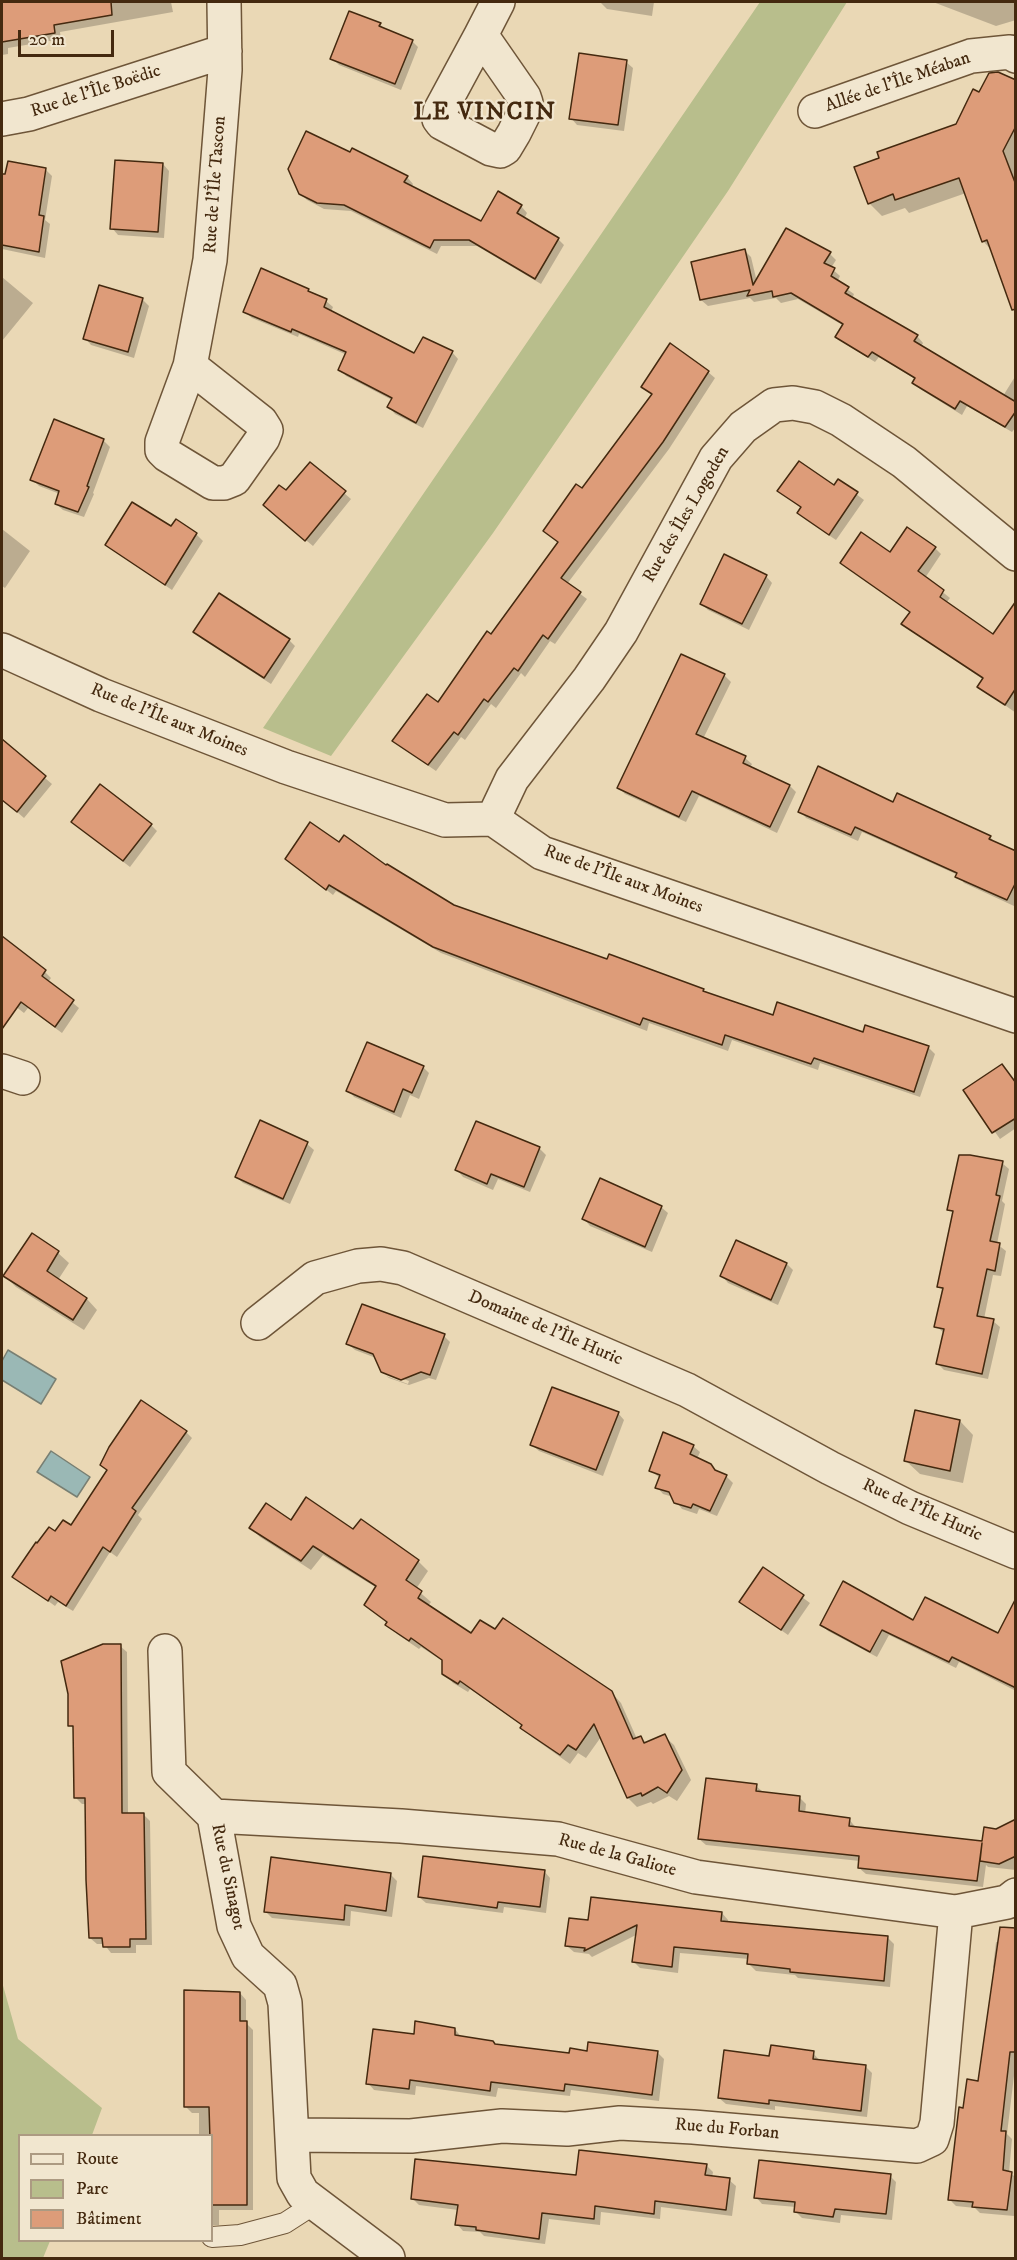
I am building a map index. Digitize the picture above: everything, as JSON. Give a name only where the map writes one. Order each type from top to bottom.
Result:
[{"type":"street","name":"Rue de l'Île Tascon","points":[[190,366],[210,260],[225,51],[224,2]]},
{"type":"street","points":[[481,35],[498,2]]},
{"type":"street","name":"Rue de l'Île Boëdic","points":[[2,119],[29,114],[225,51]]},
{"type":"street","name":"Allée de l'Île Méaban","points":[[815,111],[971,56],[1010,52],[1016,56]]},
{"type":"street","name":"Rue des Îles Logoden","points":[[493,819],[512,779],[589,679],[621,632],[716,458],[743,427],[774,405],[793,403],[815,407],[841,420],[904,462],[1016,554]]},
{"type":"street","name":"Rue de l'Île aux Moines","points":[[2,650],[101,695],[286,766],[445,820],[493,819],[542,853],[1016,1016]]},
{"type":"street","name":"Domaine de l'Île Huric","points":[[258,1323],[315,1278],[358,1266],[381,1264],[403,1268],[687,1390],[830,1468]]},
{"type":"street","name":"Rue de l'Île Huric","points":[[830,1468],[910,1508],[1016,1552]]},
{"type":"street","name":"Rue du Sinagot","points":[[165,1650],[169,1772],[214,1816],[234,1926],[248,1956],[280,1985],[294,2178],[303,2194],[388,2259]]},
{"type":"street","name":"Rue de la Galiote","points":[[214,1816],[401,1826],[558,1839],[696,1877],[956,1912],[1007,1902],[1016,1895]]},
{"type":"street","name":"Rue du Forban","points":[[292,2135],[411,2136],[502,2126],[567,2129],[620,2122],[917,2146],[932,2139],[937,2123],[956,1912]]},
{"type":"lane","points":[[213,2237],[240,2235],[285,2223],[316,2204]]},
{"type":"green space","points":[[760,2],[847,2],[728,191],[493,533],[331,756],[263,728]]},
{"type":"green space","points":[[2,1982],[18,2039],[102,2108],[92,2134],[18,2134],[18,2242],[50,2242],[43,2258],[2,2258]]},
{"type":"water","points":[[8,1350],[56,1379],[41,1404],[2,1380],[2,1361]]},
{"type":"water","points":[[51,1451],[90,1477],[77,1497],[37,1472]]},
{"type":"building","points":[[2,2],[111,2],[112,15],[54,25],[55,33],[2,42]]},
{"type":"building","points":[[349,11],[381,23],[379,26],[413,40],[395,84],[330,59]]},
{"type":"building","points":[[579,53],[627,60],[618,125],[569,119]]},
{"type":"building","points":[[998,72],[1016,80],[1016,126],[1003,151],[1016,185],[1016,309],[1012,310],[987,240],[982,242],[959,178],[895,200],[893,194],[868,204],[854,167],[879,158],[877,152],[956,124],[973,89],[979,92],[989,73]]},
{"type":"building","points":[[306,131],[350,152],[352,148],[408,176],[404,182],[481,221],[498,191],[522,205],[517,213],[559,238],[535,279],[469,240],[434,240],[430,248],[344,205],[317,203],[299,194],[288,169]]},
{"type":"building","points":[[115,160],[163,163],[158,232],[110,229]]},
{"type":"building","points":[[8,161],[46,168],[39,215],[44,216],[39,252],[2,245],[2,174],[5,174]]},
{"type":"building","points":[[786,228],[831,252],[824,263],[835,268],[831,276],[849,287],[845,293],[918,335],[914,341],[1016,402],[1016,411],[1005,427],[960,401],[955,409],[912,383],[915,378],[872,352],[868,357],[835,337],[843,324],[791,293],[773,297],[772,291],[747,296],[750,290],[700,300],[691,262],[745,249],[753,285]]},
{"type":"building","points":[[261,268],[327,299],[324,307],[414,353],[423,337],[453,351],[416,423],[387,407],[392,398],[338,370],[346,352],[292,329],[291,332],[243,312]]},
{"type":"building","points":[[99,285],[143,298],[128,352],[83,339]]},
{"type":"building","points":[[670,343],[709,371],[663,442],[561,578],[581,592],[548,639],[543,635],[518,671],[514,668],[488,702],[484,699],[458,735],[454,732],[428,765],[392,741],[427,694],[438,702],[487,631],[491,634],[558,542],[543,531],[576,484],[582,488],[652,394],[641,387]]},
{"type":"building","points":[[54,419],[104,439],[87,486],[89,487],[78,512],[55,504],[59,491],[30,480]]},
{"type":"building","points":[[799,461],[834,485],[838,479],[858,492],[829,535],[797,513],[801,507],[777,491]]},
{"type":"building","points":[[310,462],[346,491],[305,541],[263,505],[279,485],[286,490]]},
{"type":"building","points":[[132,502],[171,526],[176,519],[197,533],[165,585],[105,545]]},
{"type":"building","points":[[907,527],[936,547],[918,571],[944,590],[940,597],[993,634],[1016,601],[1016,688],[1005,705],[977,687],[983,678],[901,624],[910,612],[840,563],[861,532],[890,552]]},
{"type":"building","points":[[724,554],[767,575],[742,624],[700,604]]},
{"type":"building","points":[[219,593],[290,639],[264,678],[193,632]]},
{"type":"building","points":[[681,654],[725,674],[696,734],[746,756],[743,763],[790,785],[770,827],[692,791],[679,817],[617,788]]},
{"type":"building","points":[[2,739],[46,776],[17,812],[2,800]]},
{"type":"building","points":[[818,766],[893,802],[897,793],[991,836],[989,839],[1016,851],[1016,882],[1007,900],[955,877],[957,873],[855,827],[851,835],[798,812]]},
{"type":"building","points":[[100,784],[152,824],[123,861],[71,822]]},
{"type":"building","points":[[310,822],[339,842],[344,835],[386,865],[454,905],[607,959],[609,954],[704,989],[703,991],[773,1015],[777,1002],[863,1032],[865,1025],[929,1046],[914,1092],[814,1058],[811,1064],[725,1035],[722,1045],[643,1018],[640,1025],[433,947],[329,885],[326,890],[285,859]]},
{"type":"building","points":[[2,936],[46,970],[42,976],[74,1000],[55,1027],[21,1002],[2,1029]]},
{"type":"building","points":[[367,1042],[424,1066],[412,1093],[403,1089],[394,1112],[346,1091]]},
{"type":"building","points":[[1002,1064],[1016,1083],[1016,1118],[992,1133],[963,1090]]},
{"type":"building","points":[[260,1120],[308,1142],[283,1199],[235,1177]]},
{"type":"building","points":[[476,1121],[540,1147],[524,1187],[491,1174],[487,1184],[455,1170]]},
{"type":"building","points":[[959,1155],[1003,1161],[996,1195],[1000,1196],[990,1241],[1000,1243],[995,1271],[987,1269],[977,1316],[994,1319],[982,1374],[936,1364],[944,1329],[934,1327],[943,1288],[937,1287],[953,1211],[947,1210]]},
{"type":"building","points":[[600,1178],[662,1206],[645,1247],[582,1219]]},
{"type":"building","points":[[32,1233],[59,1251],[47,1271],[87,1298],[73,1320],[3,1276]]},
{"type":"building","points":[[736,1240],[787,1263],[771,1300],[720,1276]]},
{"type":"building","points":[[362,1304],[445,1334],[430,1375],[421,1372],[401,1380],[381,1372],[373,1354],[346,1344]]},
{"type":"building","points":[[552,1387],[619,1412],[596,1470],[530,1445]]},
{"type":"building","points":[[141,1400],[187,1431],[132,1508],[136,1511],[110,1552],[103,1547],[66,1606],[51,1596],[48,1601],[12,1577],[49,1527],[55,1531],[63,1520],[71,1525],[107,1470],[100,1465],[109,1447]]},
{"type":"building","points":[[915,1410],[960,1420],[950,1471],[904,1461]]},
{"type":"building","points":[[663,1432],[694,1445],[690,1454],[727,1475],[710,1511],[693,1504],[691,1508],[674,1503],[669,1492],[655,1488],[660,1475],[649,1471]]},
{"type":"building","points":[[306,1497],[353,1529],[361,1519],[419,1560],[406,1580],[422,1591],[418,1598],[471,1633],[480,1620],[495,1629],[503,1618],[612,1691],[633,1739],[641,1736],[644,1743],[665,1734],[682,1770],[667,1793],[658,1787],[642,1796],[641,1793],[627,1798],[594,1724],[576,1750],[568,1745],[560,1755],[520,1728],[522,1725],[460,1681],[458,1684],[442,1674],[442,1660],[411,1638],[409,1641],[385,1625],[387,1622],[364,1605],[376,1586],[313,1546],[301,1561],[249,1528],[266,1503],[291,1520]]},
{"type":"building","points":[[763,1567],[804,1595],[781,1630],[739,1602]]},
{"type":"building","points":[[843,1581],[913,1620],[925,1597],[998,1633],[1016,1598],[1016,1688],[952,1657],[949,1662],[882,1630],[870,1652],[820,1625]]},
{"type":"building","points":[[103,1644],[121,1644],[122,1813],[144,1813],[146,1939],[130,1939],[130,1947],[103,1947],[102,1938],[89,1938],[85,1798],[74,1798],[73,1726],[68,1726],[68,1694],[61,1661]]},
{"type":"building","points":[[706,1778],[757,1784],[756,1791],[800,1796],[799,1811],[850,1818],[849,1826],[982,1841],[984,1827],[996,1829],[1016,1819],[1016,1856],[999,1864],[980,1861],[982,1843],[977,1881],[858,1868],[859,1856],[698,1839]]},
{"type":"building","points":[[423,1856],[545,1870],[540,1907],[498,1902],[497,1908],[418,1897]]},
{"type":"building","points":[[271,1857],[391,1873],[386,1911],[345,1905],[344,1920],[264,1912]]},
{"type":"building","points":[[591,1897],[722,1912],[721,1921],[888,1936],[884,1981],[790,1972],[790,1969],[747,1964],[748,1954],[674,1947],[672,1967],[632,1962],[637,1925],[584,1951],[585,1948],[565,1946],[569,1918],[588,1920]]},
{"type":"building","points":[[1000,1927],[1016,1928],[1016,2052],[1010,2052],[1001,2131],[1006,2131],[1003,2170],[1012,2172],[1007,2210],[972,2207],[973,2202],[948,2200],[959,2107],[963,2108],[967,2079],[978,2081]]},
{"type":"building","points":[[184,1990],[240,1992],[240,2021],[247,2021],[247,2205],[213,2205],[213,2134],[210,2134],[209,2107],[184,2107]]},
{"type":"building","points":[[415,2021],[455,2028],[455,2035],[493,2041],[495,2044],[569,2053],[570,2048],[587,2051],[588,2042],[658,2051],[652,2095],[565,2084],[564,2091],[491,2082],[490,2091],[410,2080],[409,2089],[366,2084],[373,2029],[414,2034]]},
{"type":"building","points":[[771,2045],[814,2051],[813,2059],[866,2065],[861,2111],[769,2100],[769,2104],[718,2098],[724,2050],[769,2056]]},
{"type":"building","points":[[579,2150],[707,2164],[705,2175],[730,2178],[726,2210],[655,2201],[654,2214],[595,2206],[594,2219],[542,2213],[539,2239],[455,2225],[458,2205],[411,2199],[415,2159],[576,2175]]},
{"type":"building","points":[[759,2160],[891,2174],[886,2214],[835,2209],[833,2217],[794,2212],[795,2202],[754,2198]]},
{"type":"district","name":"LE VINCIN","points":[[485,114]]}]
